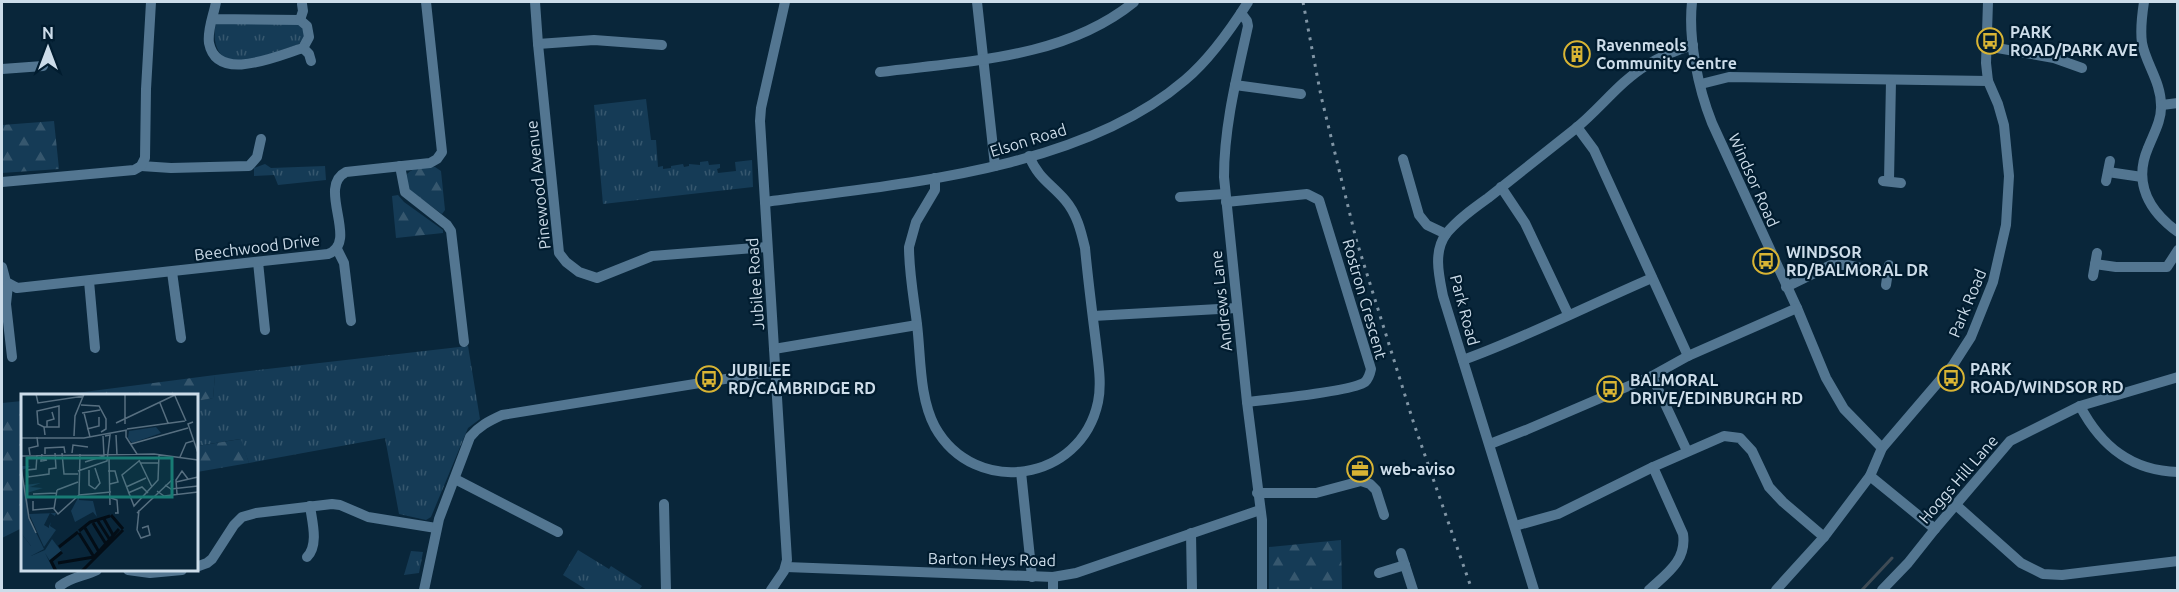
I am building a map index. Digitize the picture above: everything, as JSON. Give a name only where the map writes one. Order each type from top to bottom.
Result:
[{"type":"street","points":[[141,166],[144,158],[151,2]]},
{"type":"street","points":[[213,19],[300,20],[307,26],[308,41],[303,48],[239,66],[226,63],[215,55],[209,43],[213,19],[216,2]]},
{"type":"street","name":"Beechwood Drive","points":[[8,285],[17,288],[172,272],[328,254],[337,249],[340,239],[335,186],[337,179],[346,172],[434,161],[440,156],[442,148],[426,2]]},
{"type":"street","name":"Pinewood Avenue","points":[[536,2],[538,44],[559,252],[566,262],[579,272],[597,278],[652,256],[767,247]]},
{"type":"street","name":"Jubilee Road","points":[[785,2],[760,113],[787,550],[786,567]]},
{"type":"street","points":[[977,2],[995,166]]},
{"type":"street","points":[[880,72],[983,59],[1037,49],[1102,22],[1134,2]]},
{"type":"street","name":"Elson Road","points":[[765,202],[935,178],[995,166],[1071,142],[1120,122],[1164,96],[1186,79],[1210,55],[1248,2]]},
{"type":"street","name":"Windsor Road","points":[[1692,2],[1690,18],[1693,45],[1705,105],[1712,123],[1797,308],[1826,378],[1844,409],[1882,448]]},
{"type":"street","name":"Park Road","points":[[1776,591],[1824,537],[1870,476],[1882,448],[1953,365],[1971,337],[1982,312],[1999,263],[2006,225],[2009,176],[2004,125],[1988,81],[1986,46],[1988,2]]},
{"type":"street","points":[[2144,2],[2142,44],[2158,86],[2162,105],[2144,159],[2142,177],[2145,194],[2152,208],[2161,219],[2178,232]]},
{"type":"street","points":[[300,20],[303,11],[302,4]]},
{"type":"street","name":"Andrews Lane","points":[[1241,13],[1248,22],[1248,27],[1235,85],[1224,155],[1237,308],[1260,510],[1263,546],[1262,591]]},
{"type":"street","points":[[538,44],[594,40],[662,45]]},
{"type":"street","points":[[1403,159],[1419,215],[1427,225],[1446,234],[1470,212],[1577,127],[1620,84],[1647,65],[1676,50],[1693,45]]},
{"type":"street","points":[[1986,46],[2054,58],[2082,68]]},
{"type":"street","points":[[303,48],[309,54],[311,61]]},
{"type":"street","points":[[2,69],[43,66]]},
{"type":"street","points":[[1701,84],[1729,77],[1988,81]]},
{"type":"street","points":[[1891,81],[1886,181],[1901,183]]},
{"type":"street","points":[[1235,85],[1301,94]]},
{"type":"street","points":[[2162,105],[2178,103]]},
{"type":"street","points":[[1577,127],[1594,150],[1688,356]]},
{"type":"street","points":[[2,182],[134,170],[141,166],[164,168],[249,166],[258,157],[261,139]]},
{"type":"street","points":[[935,178],[935,190],[916,222],[909,247],[926,401],[930,416],[941,436],[957,452],[976,465],[998,471],[1021,472],[1043,467],[1062,457],[1078,442],[1091,423],[1100,388],[1085,248],[1080,229],[1074,212],[1065,200],[1040,177],[1029,156]]},
{"type":"street","points":[[400,166],[405,192],[447,225],[451,231],[457,318],[464,342]]},
{"type":"street","points":[[2108,171],[2142,177]]},
{"type":"street","points":[[1501,187],[1525,223],[1568,314]]},
{"type":"street","name":"Rostron Crescent","points":[[1226,198],[1307,194],[1319,200],[1371,369],[1368,379],[1358,385],[1295,397],[1247,402]]},
{"type":"street","points":[[1180,197],[1226,198]]},
{"type":"street","name":"Park Road","points":[[1446,234],[1438,257],[1440,283],[1534,591]]},
{"type":"street","points":[[337,249],[344,264],[351,321]]},
{"type":"street","points":[[2093,276],[2096,259],[2116,267],[2167,267],[2178,250]]},
{"type":"street","points":[[258,262],[265,330]]},
{"type":"street","points":[[1786,287],[1831,265],[1847,265],[1888,275]]},
{"type":"street","points":[[2,267],[4,279],[8,285],[6,304],[12,357]]},
{"type":"street","points":[[172,272],[181,338]]},
{"type":"street","points":[[1463,360],[1508,344],[1568,314],[1652,278]]},
{"type":"street","points":[[89,281],[95,348]]},
{"type":"street","points":[[1093,315],[1237,308]]},
{"type":"street","points":[[1490,444],[1652,376],[1688,356],[1797,308]]},
{"type":"street","points":[[774,349],[917,325]]},
{"type":"street","points":[[424,591],[436,528],[470,437],[489,421],[502,415],[775,371]]},
{"type":"street","points":[[1652,376],[1687,451]]},
{"type":"street","name":"Hoggs Hill Lane","points":[[1882,591],[2010,441],[2080,406],[2178,377]]},
{"type":"street","points":[[2080,406],[2088,421],[2114,450],[2151,470],[2178,472]]},
{"type":"street","points":[[1515,526],[1558,514],[1687,451],[1724,436],[1740,438],[1752,451],[1769,487],[1824,537]]},
{"type":"street","points":[[1648,591],[1678,563],[1684,551],[1685,542],[1653,467]]},
{"type":"street","points":[[1021,472],[1032,576]]},
{"type":"street","points":[[1870,476],[1935,529]]},
{"type":"street","points":[[456,478],[558,532]]},
{"type":"street","points":[[1257,493],[1316,493],[1361,481],[1370,484],[1376,490],[1384,515]]},
{"type":"street","points":[[664,504],[666,591]]},
{"type":"street","points":[[198,567],[212,559],[234,525],[242,517],[256,513],[310,506],[340,505],[368,517],[436,528]]},
{"type":"street","points":[[1956,505],[2021,563],[2043,574],[2062,575],[2178,561]]},
{"type":"street","points":[[307,557],[311,552],[314,539],[310,506]]},
{"type":"street","name":"Barton Heys Road","points":[[786,567],[1053,577],[1076,573],[1260,510]]},
{"type":"street","points":[[1191,533],[1192,591]]},
{"type":"street","points":[[1401,553],[1413,591]]},
{"type":"street","points":[[1379,573],[1405,565]]},
{"type":"street","points":[[771,591],[786,567]]},
{"type":"street","points":[[60,586],[70,579],[95,571]]},
{"type":"street","points":[[135,571],[150,573],[171,571]]},
{"type":"street","points":[[1053,577],[1053,591]]},
{"type":"green space","points":[[216,23],[301,24],[305,35],[299,44],[244,61],[231,61],[221,54],[215,43]]},
{"type":"green space","points":[[646,99],[651,140],[656,140],[658,167],[663,166],[663,169],[683,164],[684,167],[689,164],[700,165],[700,162],[708,161],[709,165],[720,164],[720,168],[717,169],[718,173],[736,171],[735,162],[752,160],[753,187],[603,204],[594,105]]},
{"type":"green space","points":[[54,121],[59,169],[2,173],[2,125]]},
{"type":"green space","points":[[265,164],[271,168],[325,166],[326,180],[278,185],[274,175],[254,176],[254,168]]},
{"type":"green space","points":[[435,167],[441,171],[445,210],[442,214],[408,189],[407,174],[410,171]]},
{"type":"green space","points":[[398,195],[404,202],[443,230],[443,233],[396,238],[392,196]]},
{"type":"green space","points":[[468,346],[480,419],[468,428],[431,517],[426,520],[399,514],[385,438],[249,463],[240,439],[198,446],[198,401],[213,398],[215,375]]},
{"type":"green space","points":[[215,375],[213,398],[198,401],[198,394],[69,394]]},
{"type":"green space","points":[[21,401],[21,528],[2,538],[2,403]]},
{"type":"green space","points":[[241,439],[249,463],[198,472],[198,446]]},
{"type":"green space","points":[[1341,540],[1342,590],[1269,590],[1269,547]]},
{"type":"green space","points":[[578,550],[609,569],[611,566],[642,586],[639,590],[587,590],[563,575]]},
{"type":"green space","points":[[411,551],[423,552],[419,573],[404,575]]},
{"type":"waterway","points":[[1862,590],[1892,558]]},
{"type":"railway","points":[[1303,2],[1321,96],[1356,239],[1414,424],[1472,590]]},
{"type":"place","name":"PARK ROAD/PARK AVE","points":[[1990,41]]},
{"type":"place","name":"Ravenmeols Community Centre","points":[[1577,54]]},
{"type":"place","name":"WINDSOR RD/BALMORAL DR","points":[[1766,261]]},
{"type":"place","name":"PARK ROAD/WINDSOR RD","points":[[1951,378]]},
{"type":"place","name":"JUBILEE RD/CAMBRIDGE RD","points":[[709,379]]},
{"type":"place","name":"BALMORAL DRIVE/EDINBURGH RD","points":[[1610,389]]},
{"type":"place","name":"web-aviso","points":[[1360,469]]}]
